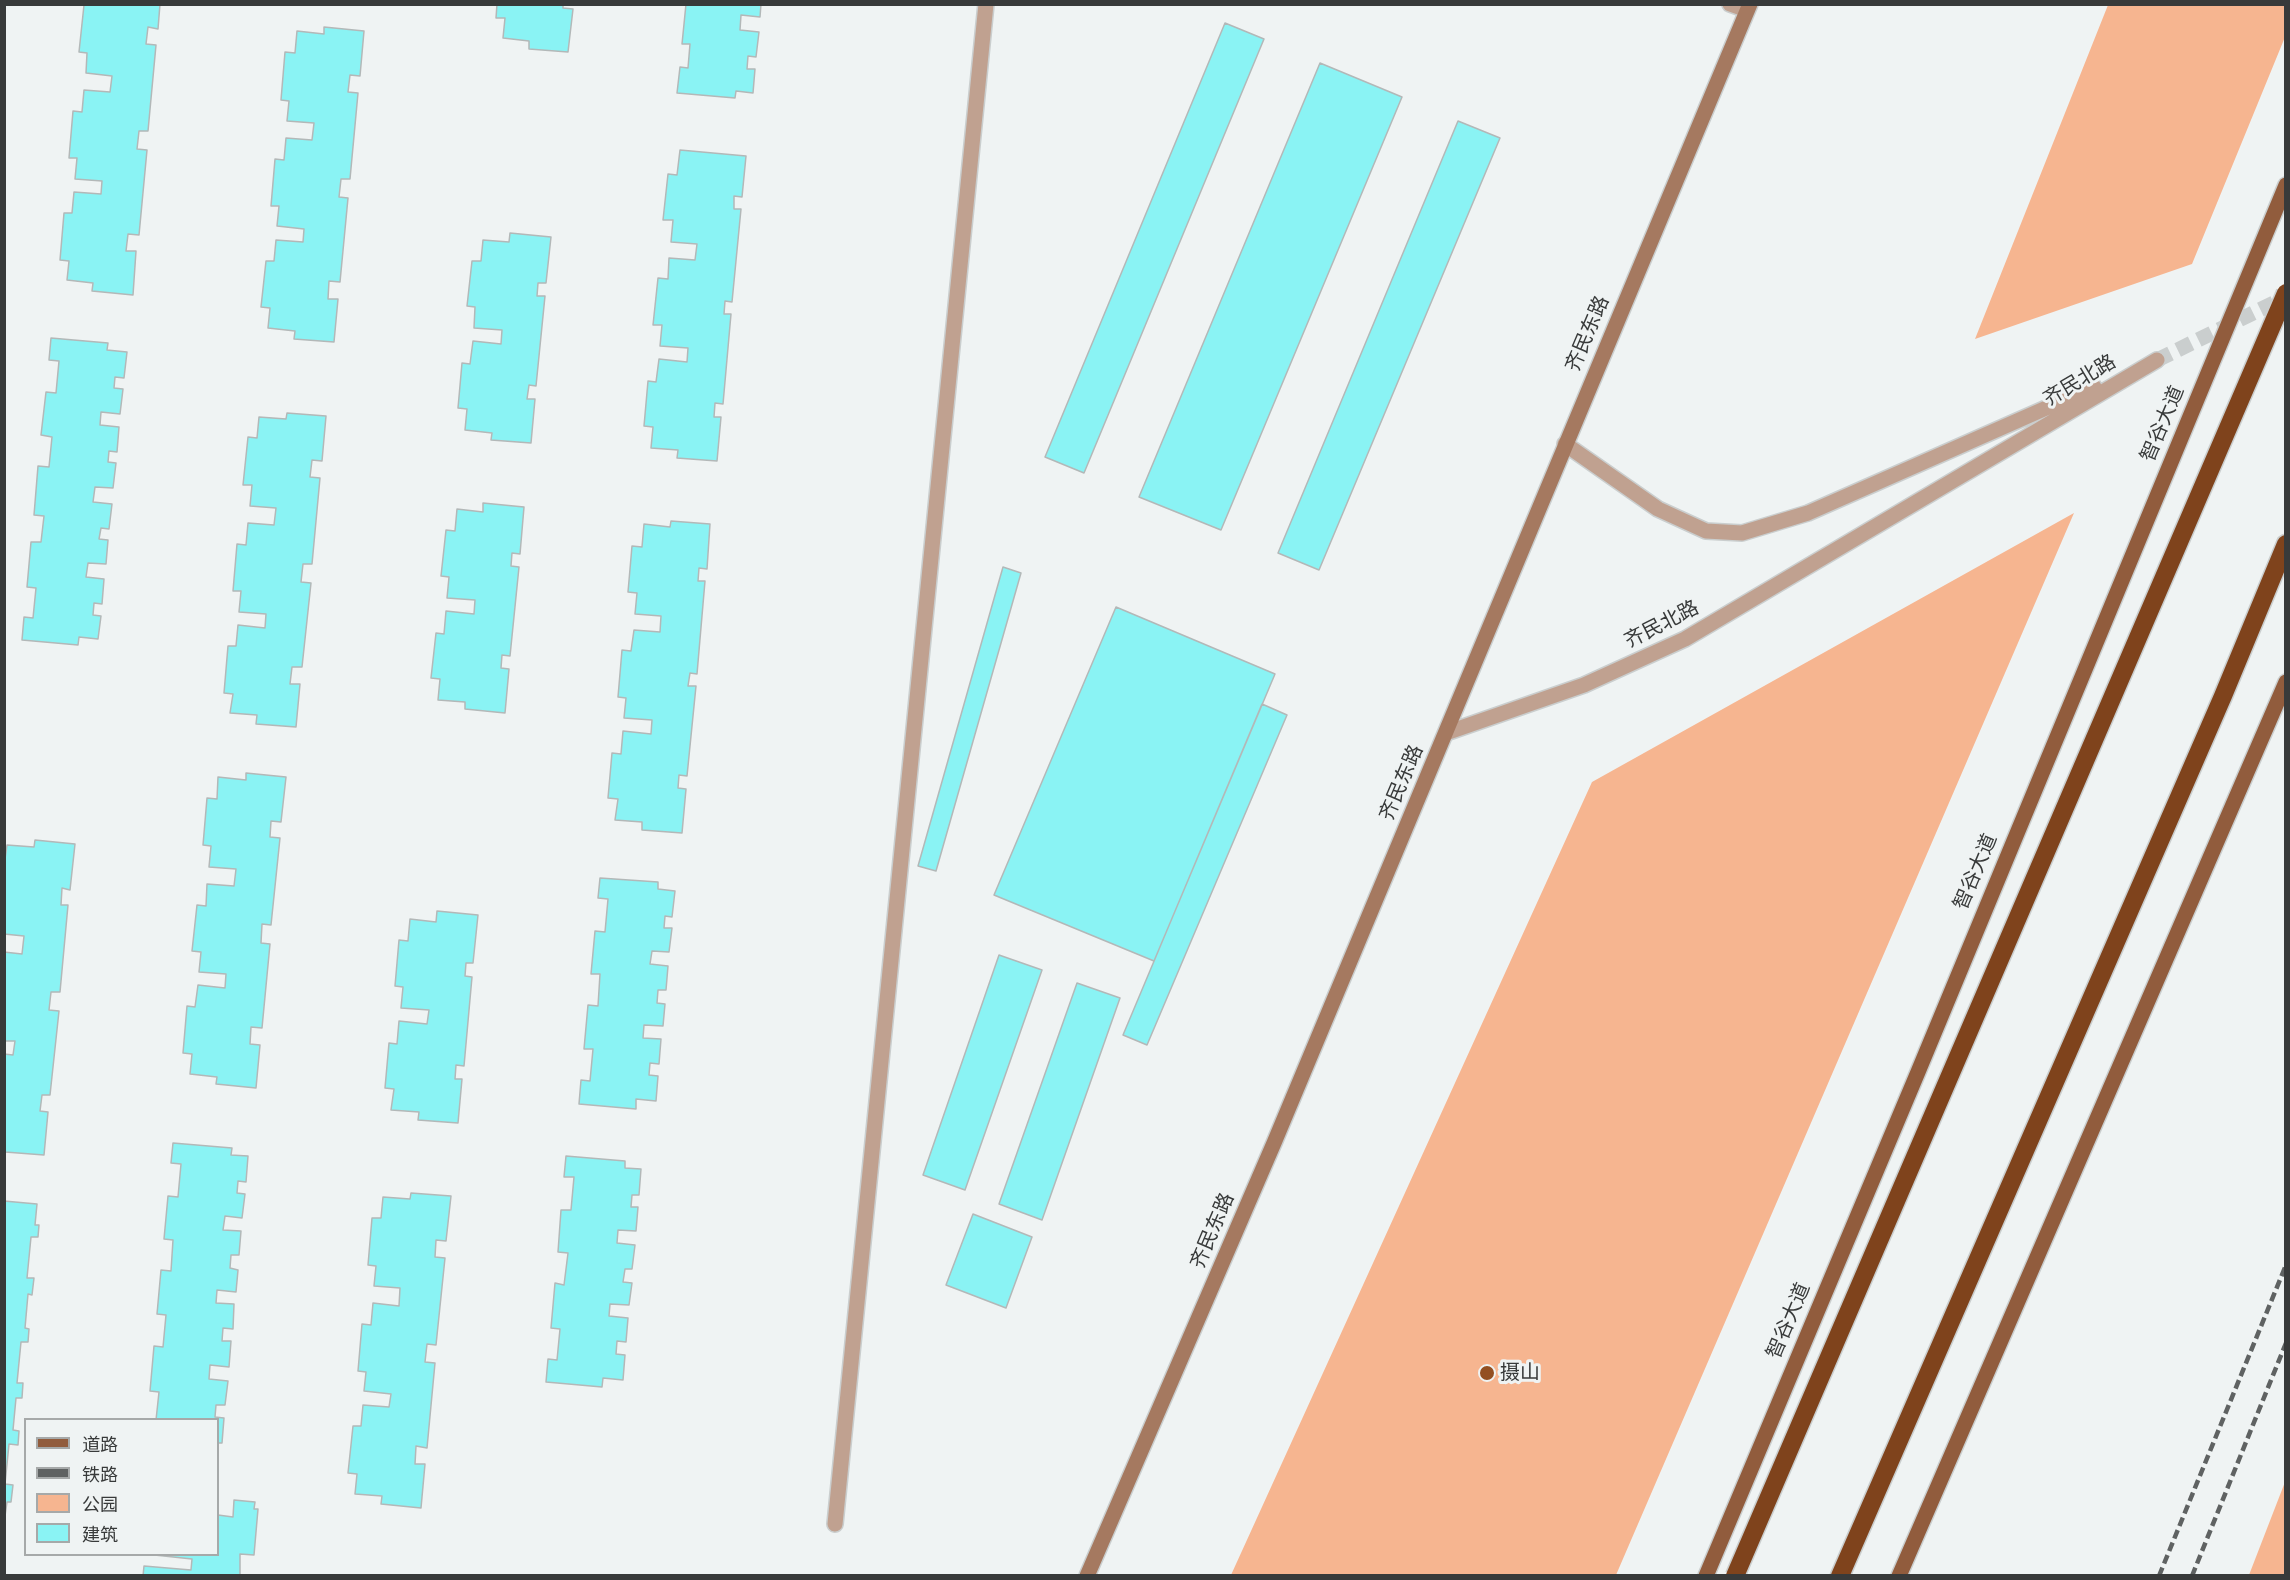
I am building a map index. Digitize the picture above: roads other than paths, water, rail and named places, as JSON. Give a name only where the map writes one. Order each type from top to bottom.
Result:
[{"type":"highway","points":[[1735,1575],[2286,293]]},
{"type":"highway","points":[[1840,1575],[2223,696],[2286,544]]},
{"type":"main road","name":"智谷大道","points":[[1706,1575],[2286,185]]},
{"type":"main road","points":[[1899,1575],[2286,682]]},
{"type":"street","points":[[835,1524],[986,4]]},
{"type":"street","points":[[1730,4],[1748,7]]},
{"type":"street","name":"齐民东路","points":[[1087,1575],[1274,1143],[1748,7]]},
{"type":"street","name":"齐民北路","points":[[1446,733],[1584,685],[1686,639],[2157,360],[1808,513],[1742,534],[1706,531],[1658,508],[1565,444]]},
{"type":"tunnel","points":[[2157,360],[2286,297]]},
{"type":"railway","points":[[2159,1576],[2286,1265]]},
{"type":"railway","points":[[2192,1576],[2286,1343]]},
{"type":"place","name":"摄山","points":[[1487,1373]]}]
